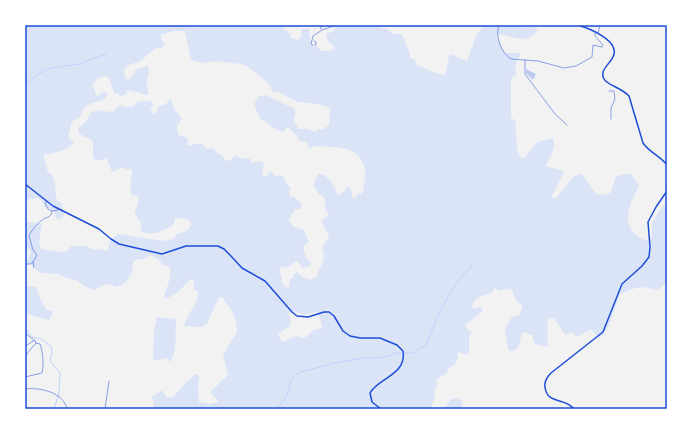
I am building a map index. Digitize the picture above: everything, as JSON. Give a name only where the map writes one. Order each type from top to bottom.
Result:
[{"type":"main road","points":[[578,25],[611,42],[614,56],[603,73],[604,79],[609,84],[622,89],[629,96],[643,143],[646,147],[659,156],[667,165]]},
{"type":"main road","points":[[25,184],[46,201],[102,231],[115,242],[153,253],[165,254],[186,246],[218,246],[230,254],[242,268],[265,281],[292,312],[298,316],[308,317],[329,312],[334,316],[343,331],[350,336],[360,338],[380,338],[397,345],[403,351],[403,359],[401,364],[395,373],[374,387],[370,393],[372,402],[381,409]]},
{"type":"main road","points":[[574,409],[567,403],[555,400],[549,396],[545,386],[546,379],[551,373],[603,332],[622,284],[642,266],[649,257],[650,247],[648,222],[667,191]]},
{"type":"street","points":[[320,25],[322,30]]},
{"type":"street","points":[[312,40],[313,36],[322,30],[337,25]]},
{"type":"street","points":[[499,25],[497,32],[498,38],[505,52],[511,59],[538,61],[564,68],[576,66],[592,57],[593,45],[602,47],[603,45],[595,36],[595,33]]},
{"type":"street","points":[[598,34],[600,25]]},
{"type":"street","points":[[525,60],[525,74],[554,114],[567,125]]},
{"type":"street","points":[[609,92],[614,91],[615,99],[611,108],[611,119]]},
{"type":"street","points":[[46,201],[46,207],[48,209],[52,211],[59,209]]},
{"type":"street","points":[[34,268],[33,262],[37,255],[33,250],[29,236],[42,219],[49,218],[52,211]]},
{"type":"street","points":[[25,264],[30,264],[33,262]]},
{"type":"street","points":[[25,333],[35,340],[36,343],[40,344],[42,349],[43,368],[42,373],[25,377]]},
{"type":"street","points":[[25,346],[35,340]]},
{"type":"street","points":[[25,356],[36,343]]},
{"type":"street","points":[[25,364],[25,379]]},
{"type":"street","points":[[105,409],[109,381]]},
{"type":"street","points":[[25,385],[25,389],[35,388],[58,395],[66,402],[67,409]]},
{"type":"shaded area","points":[[25,25],[192,25],[194,28],[207,25],[277,25],[283,26],[285,30],[288,31],[291,38],[298,40],[302,36],[301,29],[309,29],[311,45],[316,46],[322,51],[330,51],[334,49],[333,45],[328,42],[326,34],[334,31],[337,25],[377,25],[380,28],[388,29],[392,33],[402,34],[410,54],[410,58],[415,60],[417,65],[443,75],[446,73],[449,54],[467,61],[477,34],[485,25],[522,25],[523,27],[537,28],[537,31],[533,35],[524,39],[498,34],[497,38],[505,53],[519,53],[520,56],[515,65],[516,76],[512,77],[511,79],[511,118],[515,120],[517,150],[521,158],[524,159],[537,142],[553,138],[554,149],[546,166],[564,172],[552,198],[556,198],[574,176],[581,174],[583,175],[596,194],[604,195],[610,193],[616,177],[631,174],[639,186],[633,197],[628,217],[631,230],[636,235],[647,241],[652,237],[652,222],[663,205],[667,208],[667,282],[658,290],[642,287],[620,294],[608,327],[599,339],[591,329],[577,337],[572,332],[565,335],[555,319],[549,318],[547,325],[548,346],[535,345],[532,335],[526,332],[522,333],[518,348],[513,351],[509,351],[507,346],[505,328],[512,317],[519,315],[523,306],[516,301],[512,290],[505,289],[500,291],[494,288],[492,293],[480,297],[473,303],[472,306],[474,309],[481,306],[483,311],[465,325],[465,327],[472,332],[469,337],[469,352],[467,355],[458,352],[455,365],[450,367],[446,374],[437,379],[437,388],[434,390],[435,395],[431,409],[153,409],[154,402],[151,397],[163,391],[167,398],[173,397],[196,374],[199,375],[199,402],[209,404],[219,402],[210,392],[228,375],[223,355],[237,333],[236,324],[234,316],[224,301],[224,298],[219,297],[207,324],[201,327],[184,326],[198,296],[198,291],[195,291],[193,280],[191,279],[178,292],[166,299],[164,296],[170,278],[170,267],[163,265],[158,259],[150,255],[144,259],[138,259],[133,262],[132,272],[126,282],[117,287],[106,284],[94,290],[84,286],[76,280],[59,274],[41,273],[36,270],[34,266],[26,263],[31,253],[30,250],[25,247],[25,221],[40,223],[42,225],[39,240],[41,249],[61,252],[67,251],[71,246],[86,246],[94,250],[98,249],[107,251],[112,239],[119,234],[162,241],[173,239],[177,234],[188,230],[192,224],[187,219],[175,218],[174,224],[162,231],[145,233],[141,231],[141,223],[135,214],[138,197],[136,195],[132,195],[130,192],[132,169],[127,170],[123,167],[112,172],[107,159],[105,158],[100,161],[94,159],[92,140],[78,132],[79,128],[88,119],[91,112],[99,110],[112,112],[120,105],[125,107],[134,106],[135,103],[147,101],[153,103],[153,106],[150,109],[154,114],[157,112],[159,106],[166,104],[171,99],[174,108],[182,119],[177,126],[177,130],[179,135],[187,138],[188,146],[202,144],[207,149],[213,148],[217,153],[222,155],[226,161],[231,160],[236,155],[242,159],[250,159],[252,163],[261,161],[264,164],[262,173],[263,176],[266,176],[270,171],[275,176],[283,176],[291,188],[289,192],[290,196],[294,196],[302,205],[301,209],[295,209],[289,220],[294,227],[304,230],[309,242],[303,247],[306,258],[311,262],[310,266],[303,268],[297,261],[288,267],[282,266],[279,270],[282,278],[281,281],[286,288],[289,287],[290,279],[294,277],[294,274],[297,272],[307,279],[312,279],[317,276],[318,270],[323,263],[324,257],[322,248],[329,236],[322,220],[329,215],[325,209],[324,197],[319,194],[313,185],[318,174],[327,177],[337,194],[340,195],[349,186],[353,198],[355,198],[358,193],[361,194],[363,192],[366,175],[362,161],[352,151],[338,147],[314,146],[310,149],[306,141],[300,142],[297,136],[288,127],[285,131],[277,130],[267,122],[260,119],[254,104],[259,96],[266,95],[295,109],[295,116],[293,120],[299,129],[308,129],[315,132],[319,129],[324,129],[329,125],[330,108],[318,104],[298,102],[278,92],[274,93],[268,83],[248,67],[241,64],[216,61],[203,63],[191,60],[185,31],[173,31],[161,35],[161,39],[165,43],[162,48],[156,48],[139,62],[128,65],[124,70],[125,77],[128,80],[134,74],[135,70],[146,66],[148,67],[149,73],[147,86],[149,94],[144,95],[128,90],[126,91],[127,94],[122,96],[114,93],[109,78],[105,76],[97,79],[92,86],[96,95],[98,96],[105,92],[108,95],[101,101],[86,106],[81,116],[72,122],[68,136],[74,143],[60,152],[43,154],[48,172],[53,176],[56,197],[62,204],[64,216],[59,219],[56,218],[53,210],[45,207],[42,201],[38,198],[29,199],[25,205]],"holes":[[[292,311],[304,315],[317,312],[323,328],[314,330],[306,337],[301,338],[296,336],[282,342],[278,334],[290,326],[291,321],[289,313]]]},
{"type":"shaded area","points":[[25,286],[36,287],[47,310],[53,311],[49,320],[33,316],[25,312]]},
{"type":"shaded area","points":[[157,317],[176,319],[176,341],[173,358],[170,362],[167,358],[153,361],[154,330]]},
{"type":"shaded area","points":[[451,399],[460,399],[463,404],[458,409],[439,409],[445,407]]},
{"type":"building","points":[[526,69],[536,74],[533,80],[526,73]]},
{"type":"waterway","points":[[25,86],[40,73],[51,68],[79,64],[106,54]]},
{"type":"waterway","points":[[25,77],[27,82]]},
{"type":"waterway","points":[[276,409],[287,395],[291,379],[298,373],[334,363],[389,356],[395,353],[413,353],[426,345],[438,315],[457,282],[475,262]]},
{"type":"waterway","points":[[25,328],[32,337],[41,339],[51,346],[52,352],[50,361],[60,373],[59,393],[54,409]]}]
